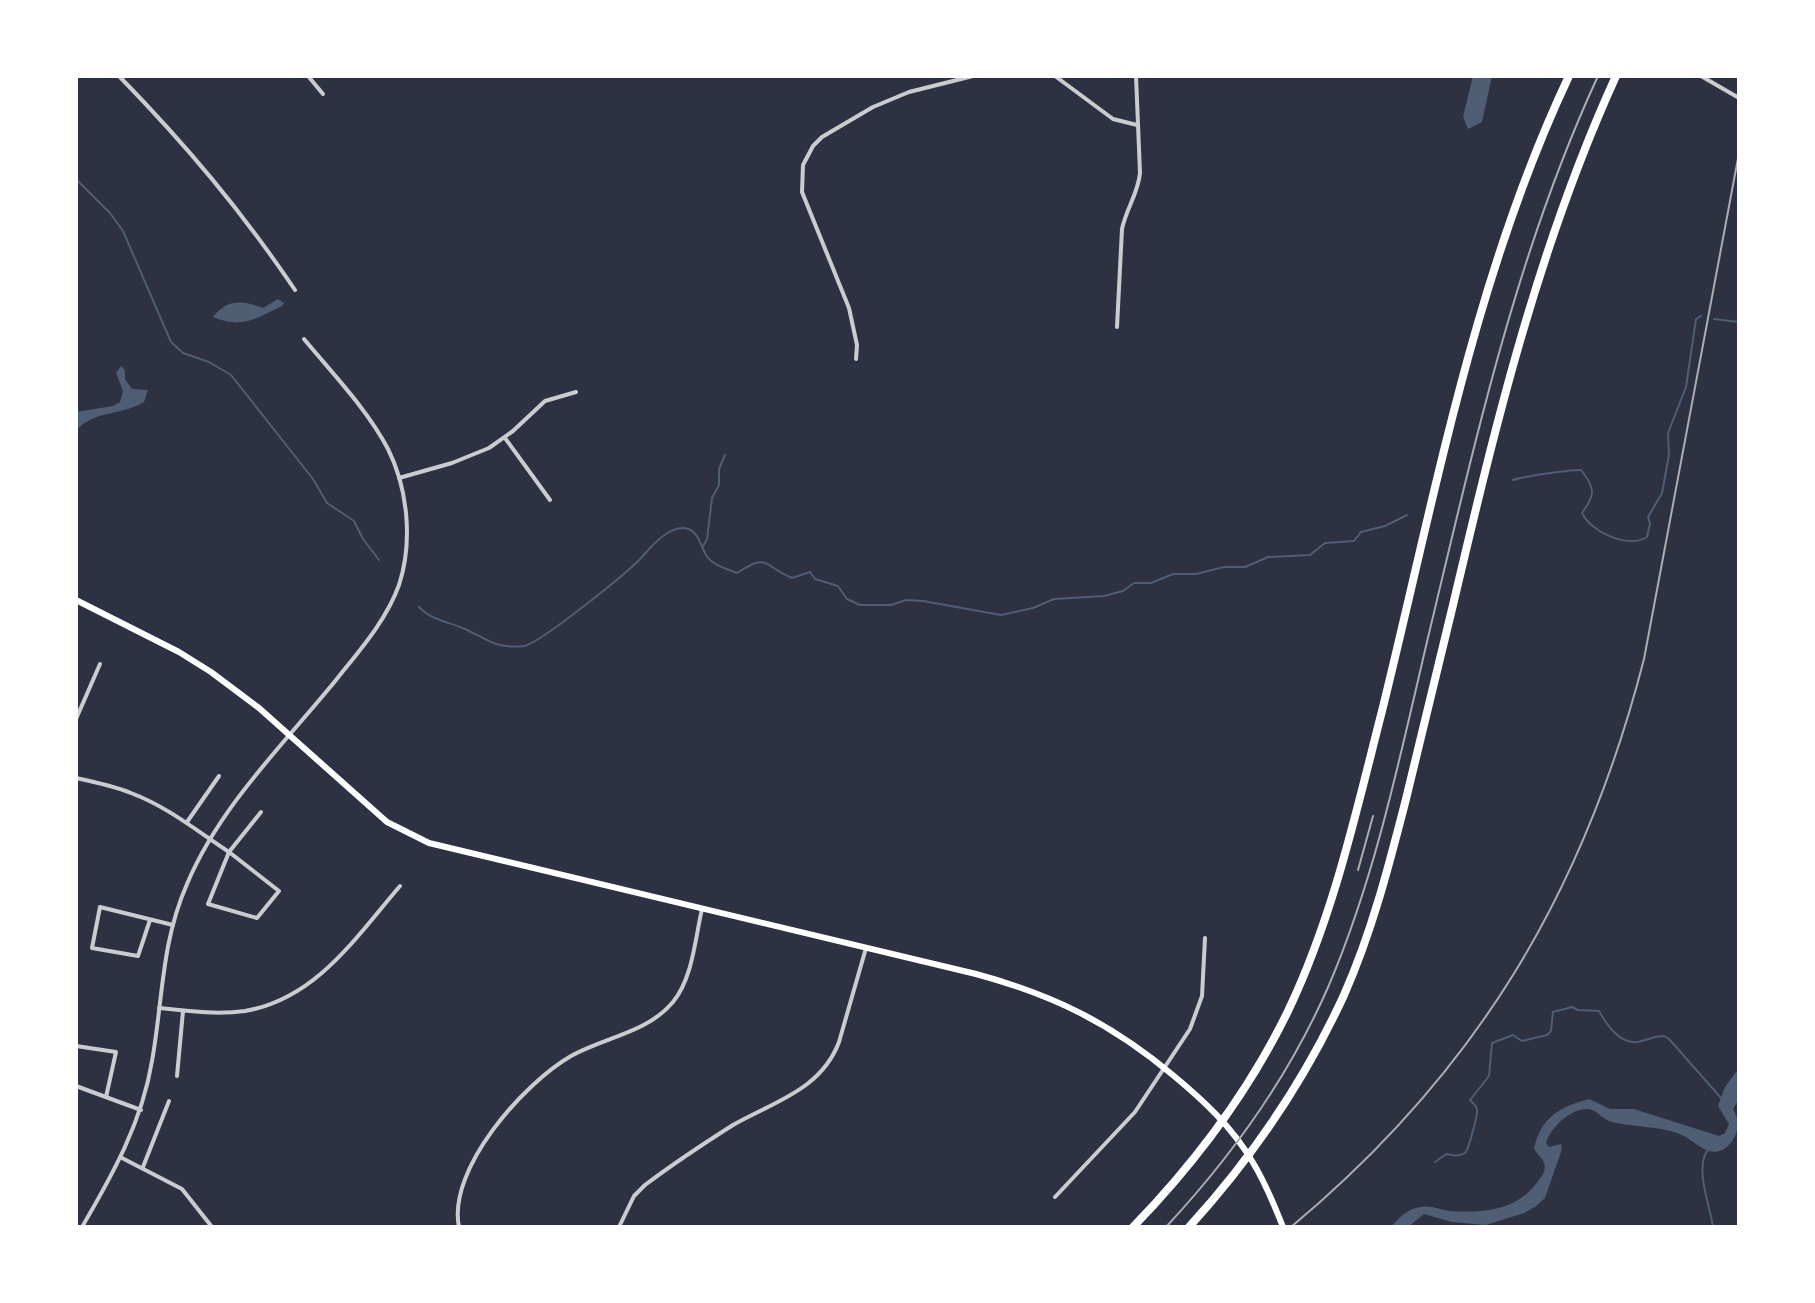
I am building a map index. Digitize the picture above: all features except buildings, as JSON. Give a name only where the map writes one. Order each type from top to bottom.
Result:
[{"type":"highway","points":[[1133,1227],[1193,1158],[1251,1076],[1288,1010],[1320,937],[1359,804],[1477,323],[1515,207],[1569,76]]},
{"type":"highway","points":[[1189,1227],[1226,1186],[1288,1098],[1327,1030],[1360,953],[1392,854],[1520,335],[1556,222],[1616,76]]},
{"type":"main road","points":[[76,600],[196,662],[242,694],[387,822],[419,839],[453,851],[976,974],[1055,999],[1132,1041],[1196,1094],[1225,1124],[1251,1159],[1282,1223]]},
{"type":"street","points":[[119,76],[170,128],[223,190],[295,290]]},
{"type":"street","points":[[308,76],[323,94]]},
{"type":"street","points":[[856,359],[857,345],[849,308],[802,192],[803,165],[822,137],[873,107],[909,92],[973,76]]},
{"type":"street","points":[[1055,76],[1113,119],[1137,125]]},
{"type":"street","points":[[1117,327],[1122,229],[1124,218],[1139,189],[1136,76]]},
{"type":"street","points":[[1701,76],[1739,98]]},
{"type":"street","points":[[82,1227],[122,1158],[141,1110],[152,1061],[163,965],[187,884],[232,805],[373,632],[398,585],[407,536],[399,478],[373,425],[304,339]]},
{"type":"street","points":[[399,478],[468,458],[505,438],[545,401],[576,392]]},
{"type":"street","points":[[505,438],[550,500]]},
{"type":"street","points":[[76,719],[100,664]]},
{"type":"street","points":[[187,822],[219,776]]},
{"type":"street","points":[[76,778],[133,793],[187,822],[229,852],[279,891],[257,918],[208,904],[229,852],[261,812]]},
{"type":"street","points":[[159,1008],[243,1011],[294,994],[335,962],[400,886]]},
{"type":"street","points":[[150,920],[138,956],[92,948],[100,907],[173,925]]},
{"type":"street","points":[[459,1227],[458,1198],[467,1175],[494,1130],[522,1097],[569,1057],[642,1026],[673,1002],[687,977],[702,909]]},
{"type":"street","points":[[1055,1197],[1135,1112],[1190,1029],[1198,1010],[1205,970],[1205,938]]},
{"type":"street","points":[[619,1227],[634,1196],[645,1185],[726,1130],[808,1085],[822,1071],[835,1054],[866,948]]},
{"type":"street","points":[[177,1076],[183,1011]]},
{"type":"street","points":[[76,1046],[116,1052],[106,1097]]},
{"type":"street","points":[[76,1086],[141,1110]]},
{"type":"street","points":[[143,1167],[169,1101]]},
{"type":"street","points":[[122,1158],[182,1189],[212,1227]]},
{"type":"water","points":[[1473,76],[1492,76],[1482,122],[1468,129],[1463,117]]},
{"type":"water","points":[[278,299],[284,303],[282,306],[248,321],[223,321],[213,317],[230,304],[242,303],[263,308]]},
{"type":"water","points":[[121,366],[132,389],[148,390],[144,402],[93,419],[76,430],[76,412],[120,402],[123,391],[116,373]]},
{"type":"water","points":[[1739,1068],[1739,1099],[1733,1109],[1736,1133],[1723,1150],[1709,1151],[1673,1132],[1618,1123],[1606,1120],[1591,1109],[1581,1110],[1562,1120],[1546,1143],[1549,1147],[1561,1144],[1562,1149],[1545,1198],[1535,1207],[1486,1225],[1452,1222],[1424,1214],[1408,1227],[1391,1227],[1404,1214],[1416,1208],[1474,1211],[1507,1205],[1527,1194],[1544,1172],[1544,1163],[1534,1148],[1542,1128],[1554,1114],[1589,1099],[1610,1109],[1634,1109],[1719,1136],[1725,1133],[1729,1124],[1718,1106],[1725,1087]]},
{"type":"waterway","points":[[76,179],[110,213],[123,231],[171,342],[183,353],[209,362],[231,375],[313,479],[327,503],[354,521],[379,560]]},
{"type":"waterway","points":[[1513,480],[1581,470],[1592,492],[1582,513],[1587,520],[1602,532],[1620,540],[1647,537],[1648,517],[1662,493],[1669,455],[1668,433],[1686,387],[1696,319],[1701,316]]},
{"type":"waterway","points":[[1714,319],[1739,322]]},
{"type":"waterway","points":[[703,546],[707,539],[712,498],[719,485],[719,469],[725,455]]},
{"type":"waterway","points":[[419,607],[436,618],[494,643],[524,646],[547,634],[583,607],[666,534],[684,528],[696,535],[712,561],[737,573],[761,562],[792,578],[810,572],[815,579],[838,586],[847,599],[860,605],[923,601],[1001,615],[1033,608],[1054,599],[1104,596],[1123,591],[1134,583],[1151,583],[1173,574],[1245,567],[1268,557],[1310,555],[1325,543],[1354,541],[1361,532],[1385,526],[1407,515]]},
{"type":"waterway","points":[[1435,1162],[1446,1154],[1460,1155],[1466,1151],[1477,1113],[1470,1100],[1489,1076],[1492,1043],[1513,1035],[1522,1041],[1547,1035],[1551,1031],[1553,1012],[1572,1007],[1599,1011],[1619,1037],[1631,1042],[1664,1036],[1669,1039],[1722,1099]]},
{"type":"waterway","points":[[1707,1151],[1702,1168],[1713,1227]]},
{"type":"railway","points":[[1166,1227],[1237,1143],[1278,1082],[1314,1018],[1346,941],[1388,807],[1482,415],[1521,277],[1569,142],[1598,76]]},
{"type":"railway","points":[[1291,1227],[1357,1168],[1416,1106],[1469,1041],[1515,972],[1555,900],[1590,824],[1619,744],[1644,659],[1739,153]]},
{"type":"railway","points":[[1358,870],[1373,816]]}]
